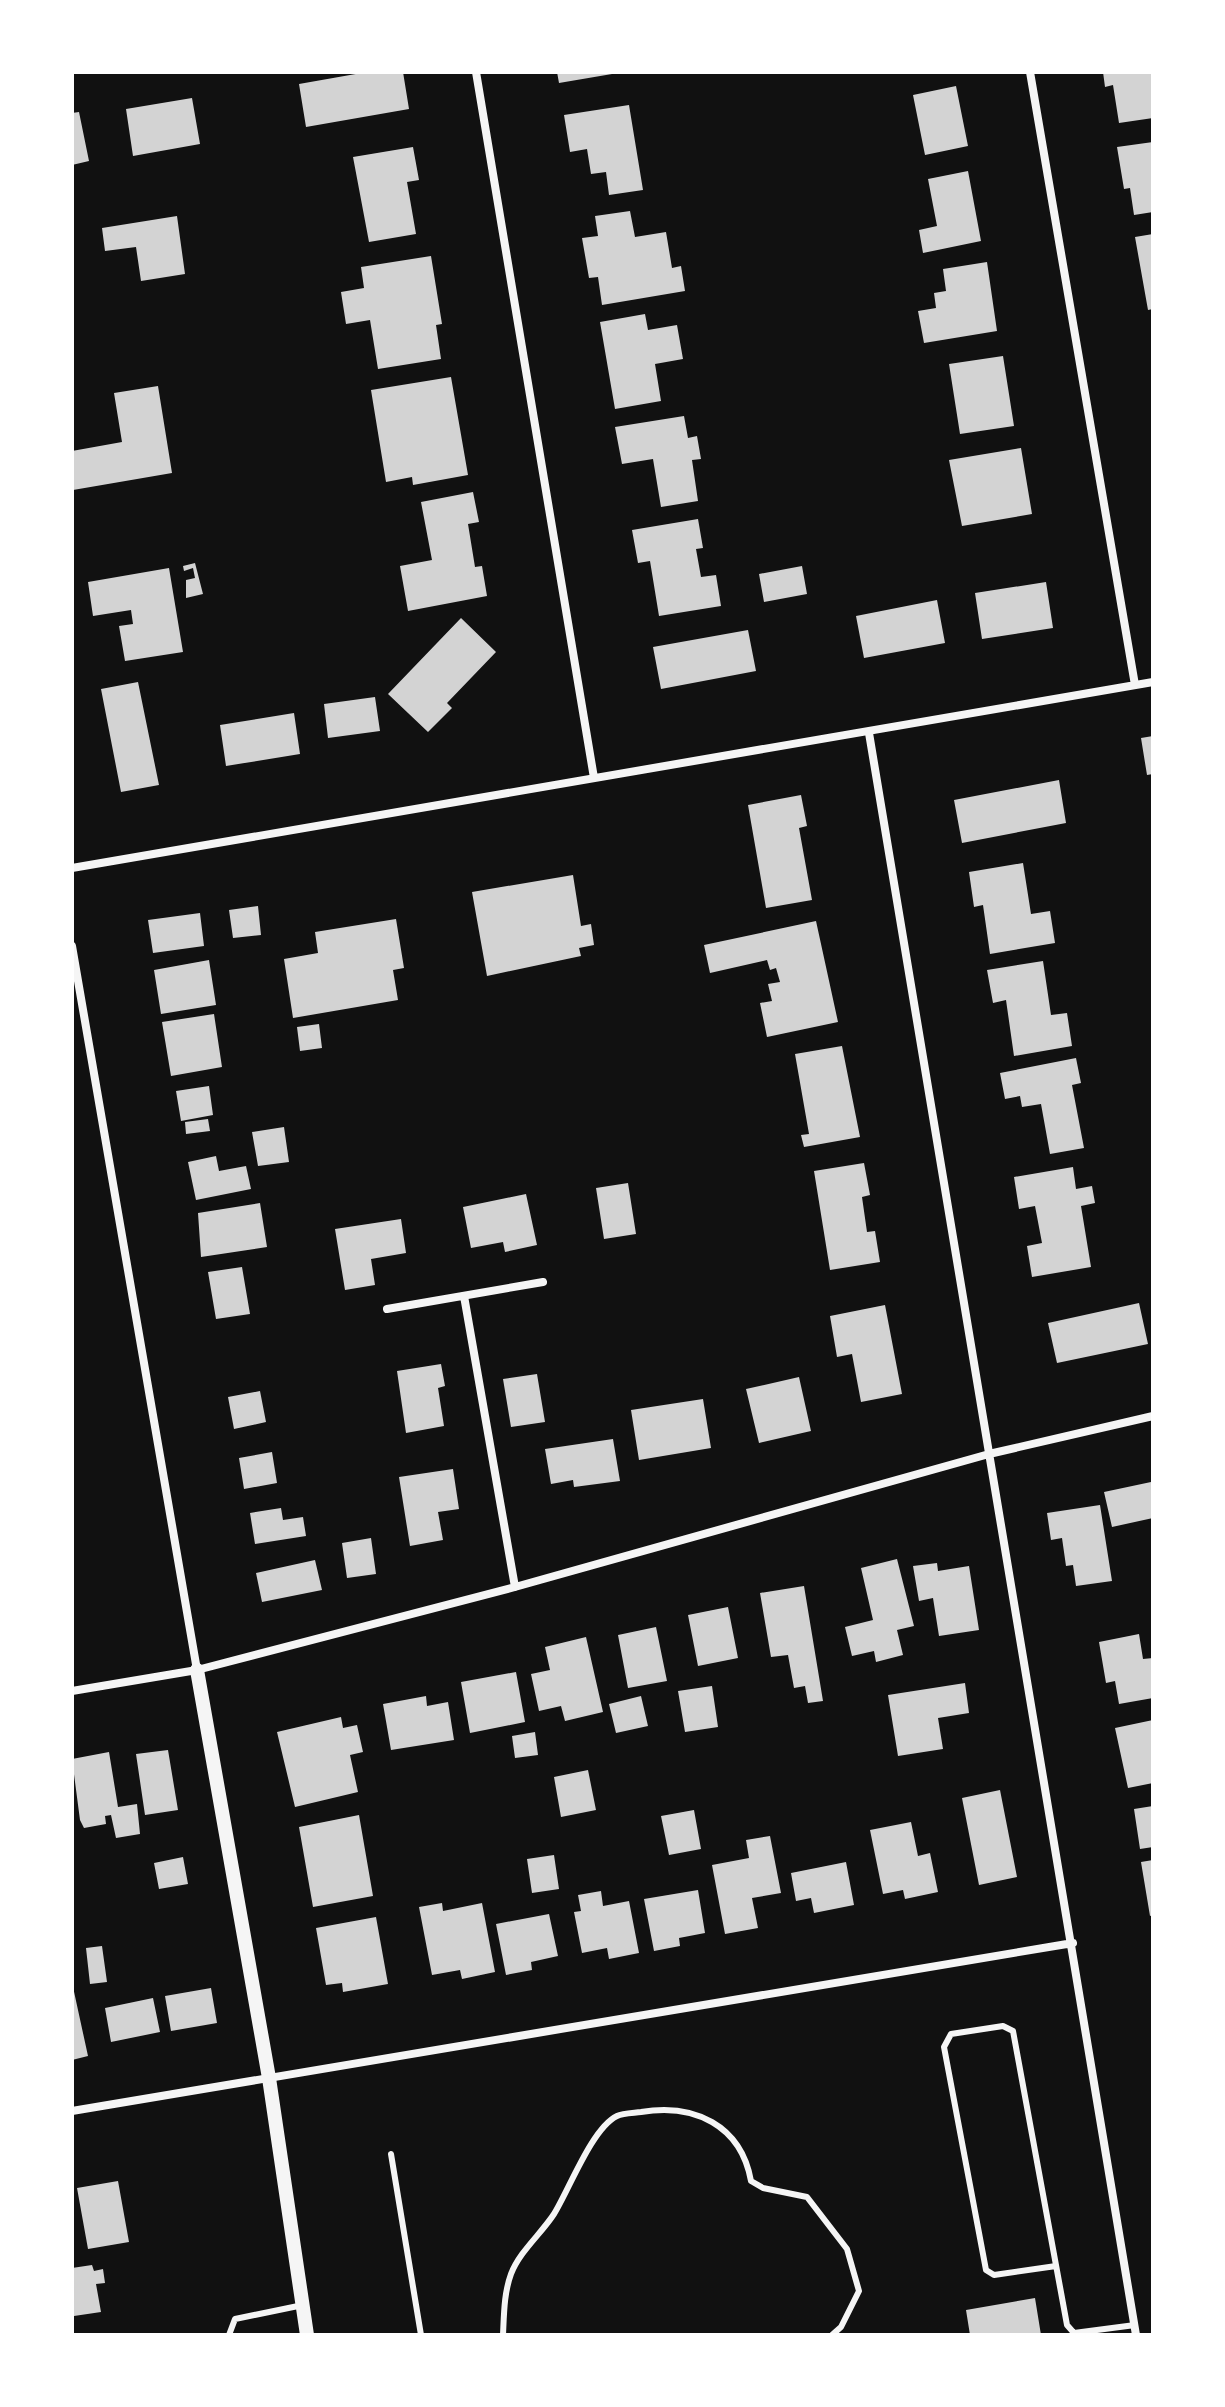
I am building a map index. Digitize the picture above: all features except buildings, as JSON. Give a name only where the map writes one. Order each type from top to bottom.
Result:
[{"type":"street","points":[[476,72],[594,778]]},
{"type":"street","points":[[1030,72],[1135,685]]},
{"type":"street","points":[[72,868],[1153,682]]},
{"type":"street","points":[[869,733],[1073,1943],[1135,2330]]},
{"type":"street","points":[[72,946],[269,2078],[307,2335]]},
{"type":"street","points":[[387,1309],[543,1282]]},
{"type":"street","points":[[464,1296],[515,1587]]},
{"type":"street","points":[[72,1691],[197,1670],[515,1587],[989,1454],[1153,1416]]},
{"type":"street","points":[[72,2111],[1073,1943]]},
{"type":"lane","points":[[1056,2266],[994,2275],[986,2270],[944,2047],[951,2034],[1003,2026],[1013,2031],[1067,2325],[1074,2334],[1135,2330]]},
{"type":"lane","points":[[503,2335],[505,2294],[512,2271],[552,2216],[588,2148],[616,2116],[667,2107],[712,2121],[732,2135],[748,2161],[751,2181],[763,2188],[807,2197],[847,2249],[859,2291],[841,2327],[832,2335]]},
{"type":"lane","points":[[391,2154],[421,2335]]},
{"type":"lane","points":[[229,2335],[235,2319],[303,2305]]}]
